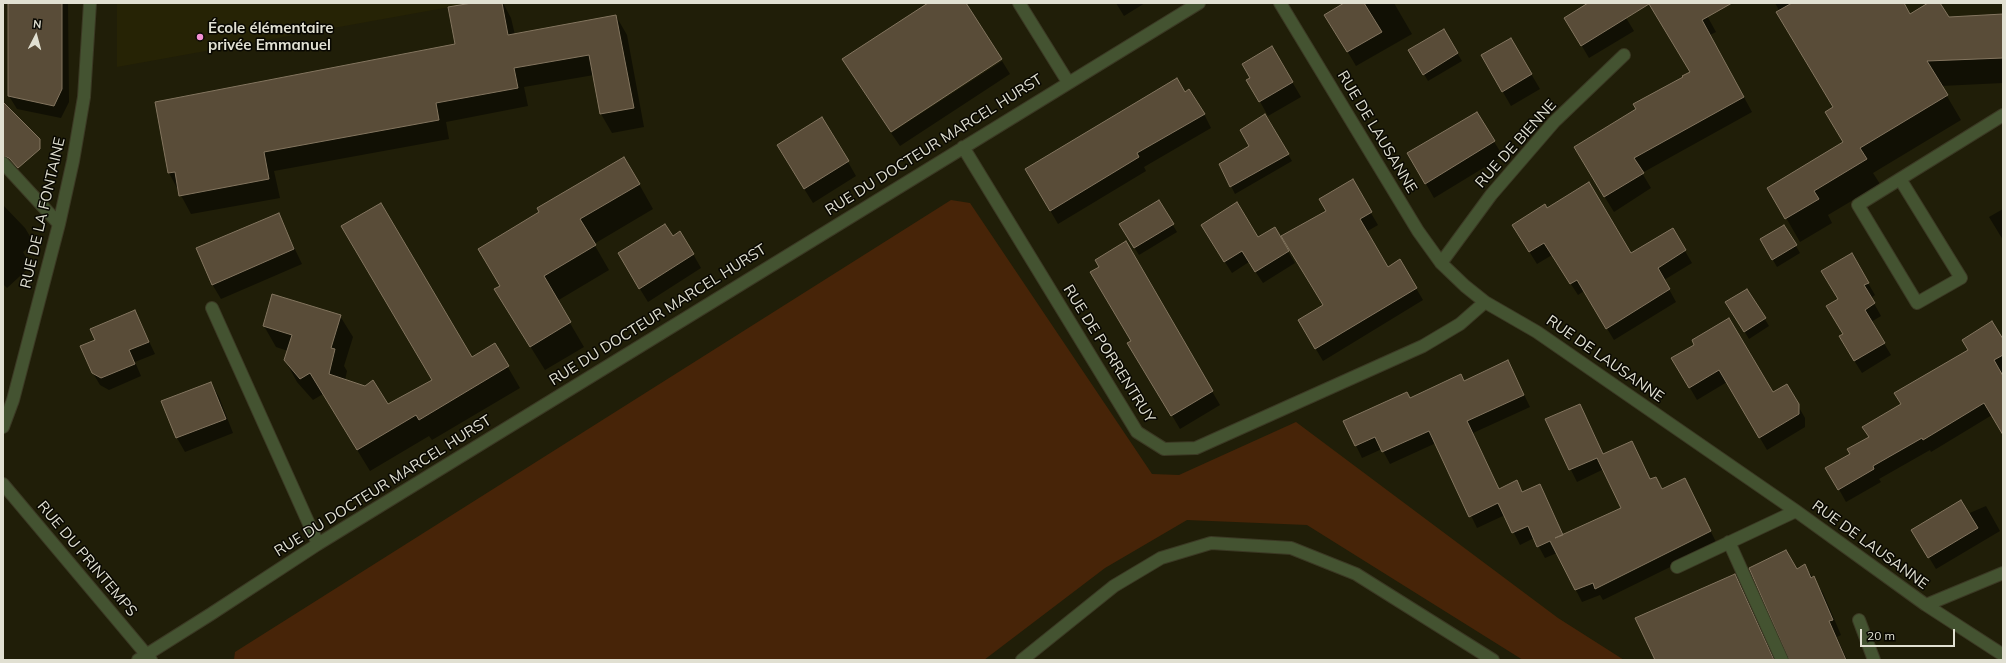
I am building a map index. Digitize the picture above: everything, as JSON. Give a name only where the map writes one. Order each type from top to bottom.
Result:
[{"type":"street","name":"RUE DE LA FONTAINE","points":[[3,427],[13,400],[59,224],[73,161],[84,97],[90,3]]},
{"type":"street","points":[[1019,3],[1068,82]]},
{"type":"street","name":"RUE DU DOCTEUR MARCEL HURST","points":[[145,658],[318,544],[1068,82],[1199,3]]},
{"type":"street","name":"RUE DE LAUSANNE","points":[[1280,3],[1418,230],[1441,263],[1465,286],[1485,302],[1537,332],[1796,511],[1926,605],[2000,656]]},
{"type":"street","name":"RUE DE BIENNE","points":[[1441,263],[1491,195],[1554,122],[1624,55]]},
{"type":"street","points":[[1900,179],[1961,278],[1917,303],[1858,205],[2003,115]]},
{"type":"street","name":"RUE DE PORRENTRUY","points":[[963,147],[1137,432],[1164,449],[1196,448],[1423,346],[1460,324],[1485,302]]},
{"type":"street","points":[[3,163],[59,224]]},
{"type":"street","points":[[212,308],[318,544]]},
{"type":"street","name":"RUE DU PRINTEMPS","points":[[3,484],[145,658]]},
{"type":"street","points":[[1677,567],[1796,511]]},
{"type":"street","points":[[1729,542],[1782,660]]},
{"type":"street","points":[[1022,660],[1114,586],[1161,558],[1211,543],[1291,548],[1356,574],[1493,660]]},
{"type":"street","points":[[1926,605],[2003,573]]},
{"type":"street","points":[[1859,620],[1874,660]]},
{"type":"shaded area","name":"École élémentaire privée Emmanuel","points":[[117,3],[472,3],[117,67]]},
{"type":"shaded area","points":[[951,200],[970,203],[1152,474],[1179,475],[1296,422],[1558,618],[1624,660],[1523,660],[1307,525],[1187,520],[1105,568],[984,660],[234,660],[235,652]]},
{"type":"building","points":[[8,3],[62,3],[62,89],[54,106],[8,96]]},
{"type":"building","points":[[472,3],[502,3],[508,35],[616,15],[634,108],[600,114],[589,55],[514,68],[518,88],[436,103],[439,120],[264,152],[269,179],[179,196],[175,172],[168,173],[155,102],[455,44],[448,7]]},
{"type":"building","points":[[928,3],[966,3],[1002,59],[891,132],[842,59]]},
{"type":"building","points":[[1344,3],[1364,3],[1382,32],[1347,52],[1324,15]]},
{"type":"building","points":[[1588,3],[1732,3],[1702,20],[1744,97],[1634,158],[1644,173],[1604,197],[1574,147],[1636,109],[1633,104],[1690,72],[1649,4],[1581,46],[1564,18]]},
{"type":"building","points":[[1792,3],[1904,3],[1910,14],[1928,3],[1940,3],[1949,17],[2003,14],[2003,58],[1927,61],[1948,95],[1860,148],[1867,159],[1814,191],[1819,199],[1785,219],[1767,188],[1843,142],[1825,112],[1833,107],[1776,12]]},
{"type":"building","points":[[1444,29],[1458,53],[1423,75],[1408,50]]},
{"type":"building","points":[[1511,38],[1532,74],[1502,92],[1481,55]]},
{"type":"building","points":[[1272,46],[1293,82],[1259,102],[1246,80],[1250,78],[1242,64]]},
{"type":"building","points":[[1177,78],[1185,92],[1189,89],[1205,114],[1137,153],[1139,157],[1050,211],[1025,169]]},
{"type":"building","points":[[3,102],[40,139],[40,149],[18,168],[9,158],[3,156]]},
{"type":"building","points":[[1477,112],[1495,141],[1425,184],[1407,153]]},
{"type":"building","points":[[1265,114],[1289,154],[1230,187],[1219,164],[1249,146],[1240,130]]},
{"type":"building","points":[[822,117],[849,161],[804,189],[777,145]]},
{"type":"building","points":[[624,157],[640,184],[580,219],[596,245],[544,276],[571,322],[530,347],[494,289],[500,286],[478,249],[539,212],[537,208]]},
{"type":"building","points":[[1353,179],[1372,212],[1360,219],[1388,267],[1400,259],[1417,288],[1315,349],[1298,320],[1323,305],[1281,236],[1326,211],[1319,199]]},
{"type":"building","points":[[1589,182],[1631,253],[1673,228],[1686,250],[1658,268],[1670,289],[1606,329],[1577,280],[1570,284],[1544,243],[1529,252],[1512,225],[1545,204],[1547,208]]},
{"type":"building","points":[[1159,200],[1174,224],[1134,248],[1119,224]]},
{"type":"building","points":[[1237,202],[1258,237],[1275,227],[1289,251],[1255,272],[1242,251],[1224,262],[1201,225]]},
{"type":"building","points":[[381,203],[472,357],[495,343],[509,366],[419,420],[416,415],[357,450],[310,373],[300,379],[284,360],[292,335],[263,326],[272,294],[341,315],[331,348],[335,349],[329,374],[365,386],[373,380],[388,404],[432,380],[341,226]]},
{"type":"building","points":[[279,213],[294,249],[212,285],[196,248]]},
{"type":"building","points":[[665,224],[673,236],[680,231],[694,254],[639,289],[618,253]]},
{"type":"building","points":[[1784,225],[1797,245],[1772,260],[1760,239]]},
{"type":"building","points":[[1126,241],[1213,391],[1171,416],[1127,343],[1131,341],[1090,272],[1099,267],[1095,260]]},
{"type":"building","points":[[1852,253],[1869,283],[1864,285],[1875,303],[1865,310],[1885,343],[1854,361],[1839,336],[1843,334],[1826,306],[1838,299],[1821,271]]},
{"type":"building","points":[[1747,289],[1766,318],[1744,332],[1725,302]]},
{"type":"building","points":[[135,310],[149,342],[129,350],[135,364],[101,378],[92,373],[80,346],[95,340],[90,329]]},
{"type":"building","points":[[1729,318],[1773,392],[1787,384],[1799,404],[1799,414],[1759,438],[1719,370],[1689,388],[1671,358],[1694,345],[1692,340]]},
{"type":"building","points":[[1992,321],[2003,339],[2003,355],[1994,360],[2003,376],[2003,435],[1984,403],[1923,440],[1922,438],[1873,466],[1874,469],[1838,490],[1825,468],[1850,454],[1847,449],[1869,437],[1862,427],[1901,404],[1894,393],[1968,350],[1962,340]]},
{"type":"building","points":[[1508,360],[1524,395],[1467,421],[1499,489],[1517,480],[1522,492],[1540,484],[1563,534],[1621,508],[1597,458],[1569,470],[1545,419],[1580,404],[1603,454],[1632,441],[1650,479],[1656,477],[1662,489],[1685,478],[1711,531],[1595,589],[1593,583],[1575,590],[1550,541],[1537,547],[1528,526],[1512,533],[1498,503],[1469,517],[1429,431],[1382,452],[1375,437],[1355,446],[1343,421],[1407,392],[1410,398],[1461,374],[1464,381]]},
{"type":"building","points":[[211,382],[226,419],[176,438],[161,401]]},
{"type":"building","points":[[1961,500],[1978,528],[1928,558],[1911,530]]},
{"type":"building","points":[[1786,550],[1797,569],[1805,564],[1811,578],[1814,576],[1833,620],[1829,621],[1846,660],[1789,660],[1749,568]]},
{"type":"building","points":[[1735,574],[1774,660],[1655,660],[1635,618]]},
{"type":"place","name":"École élémentaire privée Emmanuel","points":[[200,37]]}]
